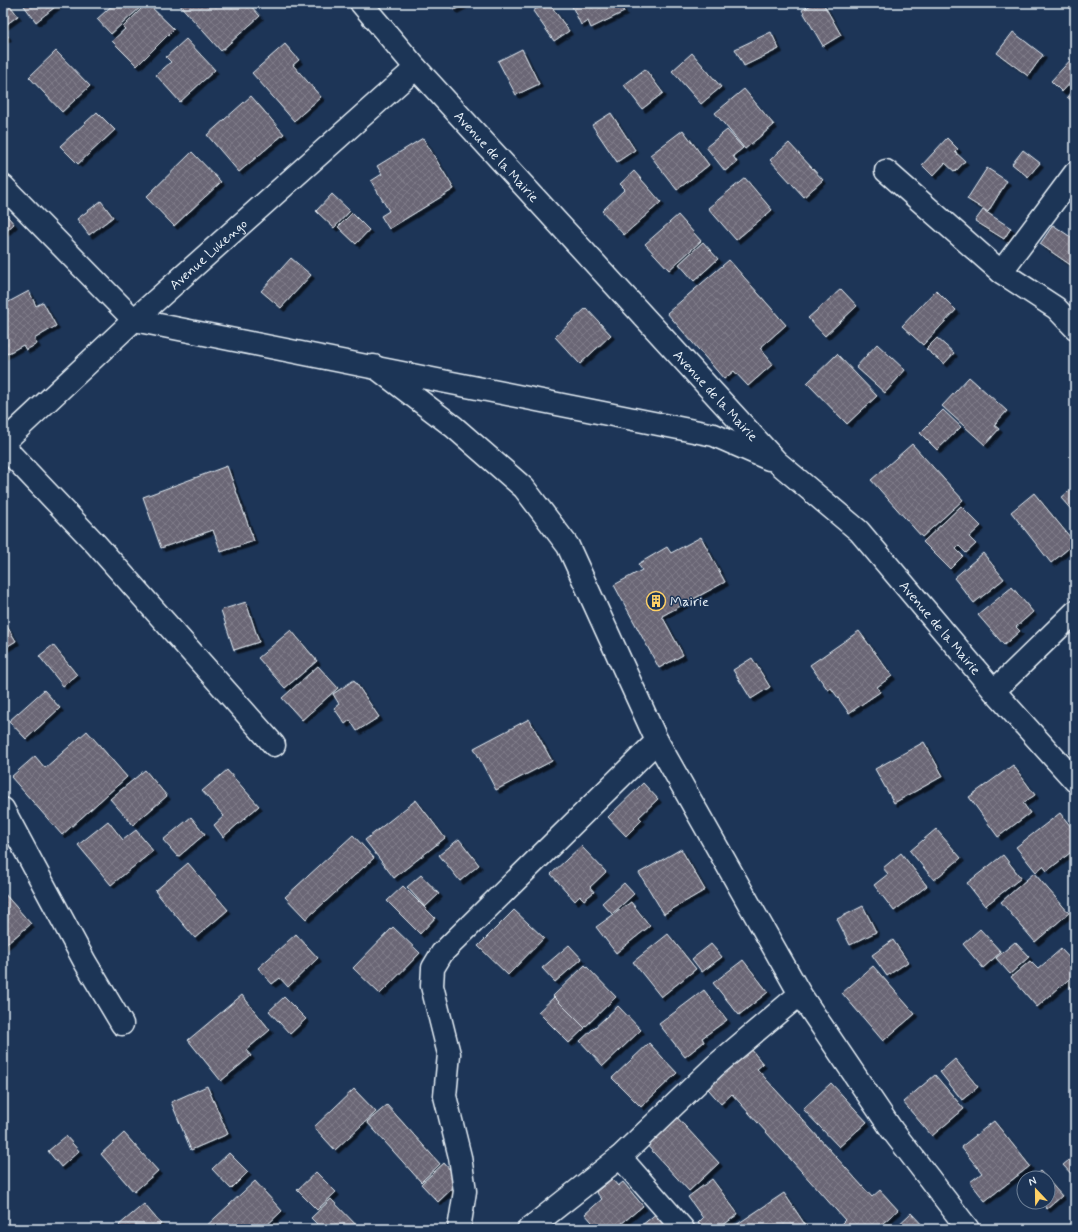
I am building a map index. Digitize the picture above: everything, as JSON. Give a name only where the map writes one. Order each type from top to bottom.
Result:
[{"type":"street","name":"Avenue de la Mairie","points":[[361,3],[416,68],[777,462],[859,531],[994,691],[1075,782]]},
{"type":"street","name":"Avenue Lukengo","points":[[3,443],[134,320],[416,68]]},
{"type":"street","points":[[886,171],[1001,272],[1056,308],[1075,328]]},
{"type":"street","points":[[1001,272],[1075,173]]},
{"type":"street","points":[[3,186],[134,320],[374,366],[714,435],[777,462]]},
{"type":"street","points":[[374,366],[454,427],[524,488],[568,546],[657,741],[800,994],[892,1130],[968,1229]]},
{"type":"street","points":[[3,446],[95,543],[274,745]]},
{"type":"street","points":[[994,691],[1075,612]]},
{"type":"street","points":[[459,1229],[465,1191],[460,1157],[445,1096],[449,1054],[432,986],[433,968],[442,953],[657,741]]},
{"type":"street","points":[[3,809],[86,962],[122,1024]]},
{"type":"street","points":[[529,1229],[620,1157],[715,1066],[800,994]]},
{"type":"street","points":[[620,1157],[683,1229]]},
{"type":"building","points":[[3,3],[8,3],[18,16],[3,27]]},
{"type":"building","points":[[22,3],[60,3],[36,22]]},
{"type":"building","points":[[115,3],[141,3],[143,5],[111,34],[97,19]]},
{"type":"building","points":[[147,3],[174,29],[137,66],[112,41],[125,29],[123,27]]},
{"type":"building","points":[[178,3],[248,3],[260,16],[221,51]]},
{"type":"building","points":[[450,3],[467,3],[454,10]]},
{"type":"building","points":[[545,3],[549,3],[569,31],[554,41],[533,11]]},
{"type":"building","points":[[620,3],[624,12],[591,28],[588,21],[581,25],[571,4]]},
{"type":"building","points":[[815,3],[823,3],[841,35],[823,46],[802,10]]},
{"type":"building","points":[[3,30],[8,37],[3,40]]},
{"type":"building","points":[[771,32],[779,49],[744,66],[735,49]]},
{"type":"building","points":[[1013,32],[1043,55],[1028,76],[997,53]]},
{"type":"building","points":[[186,39],[215,70],[180,102],[156,75],[171,62],[166,57]]},
{"type":"building","points":[[285,44],[299,60],[293,65],[321,97],[294,121],[252,73]]},
{"type":"building","points":[[522,49],[539,84],[516,95],[498,61]]},
{"type":"building","points":[[56,51],[90,86],[62,112],[29,77]]},
{"type":"building","points":[[692,53],[721,87],[701,104],[672,71]]},
{"type":"building","points":[[1075,55],[1075,78],[1062,92],[1051,81]]},
{"type":"building","points":[[645,69],[663,93],[642,109],[624,85]]},
{"type":"building","points":[[1075,87],[1075,103],[1067,97]]},
{"type":"building","points":[[744,89],[774,125],[745,149],[715,113]]},
{"type":"building","points":[[251,96],[284,134],[239,172],[207,135]]},
{"type":"building","points":[[97,112],[115,130],[78,164],[60,146]]},
{"type":"building","points":[[611,113],[635,150],[617,162],[592,125]]},
{"type":"building","points":[[683,130],[709,165],[677,190],[650,155]]},
{"type":"building","points":[[727,130],[743,148],[733,156],[737,162],[725,171],[706,147]]},
{"type":"building","points":[[423,138],[454,189],[389,229],[381,216],[389,211],[371,181],[382,174],[377,166]]},
{"type":"building","points":[[947,138],[958,149],[955,152],[965,161],[955,172],[945,163],[933,176],[922,165]]},
{"type":"building","points":[[789,143],[823,180],[804,197],[770,160]]},
{"type":"building","points":[[1023,150],[1040,163],[1028,177],[1012,164]]},
{"type":"building","points":[[192,152],[221,182],[174,226],[146,197]]},
{"type":"building","points":[[987,168],[1007,181],[988,212],[967,199]]},
{"type":"building","points":[[634,171],[661,202],[624,235],[602,211],[625,189],[620,184]]},
{"type":"building","points":[[745,178],[772,210],[736,240],[708,208]]},
{"type":"building","points":[[332,194],[350,211],[334,228],[316,211]]},
{"type":"building","points":[[101,201],[113,217],[89,235],[77,219]]},
{"type":"building","points":[[983,210],[1011,228],[1004,239],[975,221]]},
{"type":"building","points":[[3,211],[14,224],[3,234]]},
{"type":"building","points":[[352,213],[369,230],[356,244],[338,227]]},
{"type":"building","points":[[678,215],[701,241],[669,270],[645,244]]},
{"type":"building","points":[[1053,225],[1075,240],[1075,262],[1072,266],[1040,244]]},
{"type":"building","points":[[703,242],[718,259],[694,281],[679,264]]},
{"type":"building","points":[[291,258],[311,275],[281,308],[261,291]]},
{"type":"building","points":[[729,260],[786,325],[760,348],[773,364],[748,386],[734,371],[724,379],[667,313]]},
{"type":"building","points":[[841,289],[857,306],[825,336],[808,318]]},
{"type":"building","points":[[936,290],[956,310],[923,345],[902,326]]},
{"type":"building","points":[[29,291],[36,306],[43,302],[56,326],[34,339],[37,344],[26,350],[23,345],[3,356],[3,305]]},
{"type":"building","points":[[586,308],[611,335],[580,364],[555,337]]},
{"type":"building","points":[[937,338],[954,353],[944,364],[926,349]]},
{"type":"building","points":[[877,344],[905,370],[885,393],[856,367]]},
{"type":"building","points":[[837,354],[877,396],[847,424],[807,383]]},
{"type":"building","points":[[969,377],[1007,411],[994,425],[999,429],[985,445],[942,406]]},
{"type":"building","points":[[943,410],[961,427],[937,450],[920,433]]},
{"type":"building","points":[[912,444],[963,500],[922,537],[871,480]]},
{"type":"building","points":[[227,466],[254,541],[221,552],[213,530],[161,548],[143,497]]},
{"type":"building","points":[[1075,486],[1075,514],[1061,498]]},
{"type":"building","points":[[1034,493],[1075,543],[1051,563],[1011,512]]},
{"type":"building","points":[[961,506],[981,526],[969,537],[976,544],[966,553],[959,546],[956,549],[963,556],[950,569],[923,542]]},
{"type":"building","name":"Mairie","points":[[701,537],[725,582],[662,616],[683,655],[659,668],[614,585],[642,570],[638,564],[667,547],[671,553]]},
{"type":"building","points":[[983,553],[1004,579],[974,603],[954,578]]},
{"type":"building","points":[[1012,587],[1033,612],[1016,627],[1020,631],[1004,645],[978,615]]},
{"type":"building","points":[[246,602],[259,642],[234,650],[221,610]]},
{"type":"building","points":[[3,620],[16,641],[3,649]]},
{"type":"building","points":[[291,630],[317,661],[285,688],[258,658]]},
{"type":"building","points":[[859,631],[892,676],[877,687],[880,692],[849,713],[831,688],[828,690],[810,665]]},
{"type":"building","points":[[53,645],[77,675],[63,686],[39,656]]},
{"type":"building","points":[[752,658],[770,687],[751,699],[733,670]]},
{"type":"building","points":[[318,666],[338,688],[302,720],[282,698]]},
{"type":"building","points":[[354,680],[379,717],[357,731],[350,720],[345,724],[334,708],[339,704],[333,694]]},
{"type":"building","points":[[44,690],[60,708],[26,739],[9,721]]},
{"type":"building","points":[[529,719],[552,761],[496,790],[474,748]]},
{"type":"building","points":[[87,731],[127,777],[62,835],[11,777],[35,756],[45,768]]},
{"type":"building","points":[[924,742],[943,776],[894,803],[875,769]]},
{"type":"building","points":[[1013,765],[1035,795],[1023,803],[1030,813],[998,837],[969,797]]},
{"type":"building","points":[[145,770],[167,796],[133,825],[110,799]]},
{"type":"building","points":[[227,770],[259,806],[223,837],[214,825],[224,816],[202,791]]},
{"type":"building","points":[[643,783],[658,799],[639,817],[642,820],[626,836],[608,817]]},
{"type":"building","points":[[416,800],[445,838],[394,878],[365,840]]},
{"type":"building","points":[[1060,813],[1075,832],[1075,849],[1047,871],[1043,866],[1036,872],[1016,847]]},
{"type":"building","points":[[191,817],[205,834],[178,857],[163,840]]},
{"type":"building","points":[[108,821],[123,840],[136,830],[153,851],[111,885],[78,845]]},
{"type":"building","points":[[936,829],[961,858],[934,880],[910,851]]},
{"type":"building","points":[[353,835],[374,858],[306,919],[285,897]]},
{"type":"building","points":[[459,839],[479,865],[460,881],[439,855]]},
{"type":"building","points":[[581,846],[606,872],[590,887],[594,892],[584,900],[580,896],[575,901],[551,874]]},
{"type":"building","points":[[681,849],[705,890],[664,914],[639,873]]},
{"type":"building","points":[[901,853],[927,886],[894,911],[874,885],[888,874],[883,868]]},
{"type":"building","points":[[1003,855],[1021,878],[985,906],[967,883]]},
{"type":"building","points":[[188,863],[228,910],[195,938],[155,891]]},
{"type":"building","points":[[1034,873],[1069,913],[1035,942],[1001,902]]},
{"type":"building","points":[[421,875],[439,894],[425,907],[407,887]]},
{"type":"building","points":[[624,883],[634,894],[612,914],[602,903]]},
{"type":"building","points":[[403,886],[435,918],[420,934],[387,901]]},
{"type":"building","points":[[3,892],[31,924],[3,947]]},
{"type":"building","points":[[631,902],[650,926],[616,953],[596,927]]},
{"type":"building","points":[[863,906],[876,932],[850,945],[837,919]]},
{"type":"building","points":[[514,910],[544,938],[508,975],[478,946]]},
{"type":"building","points":[[393,927],[420,953],[380,994],[353,968]]},
{"type":"building","points":[[980,929],[1001,952],[983,968],[963,944]]},
{"type":"building","points":[[296,934],[318,958],[288,987],[280,978],[272,984],[258,968]]},
{"type":"building","points":[[668,934],[696,969],[661,997],[633,962]]},
{"type":"building","points":[[893,940],[908,962],[887,976],[872,955]]},
{"type":"building","points":[[1015,942],[1029,957],[1010,974],[996,958]]},
{"type":"building","points":[[711,944],[722,957],[702,972],[692,959]]},
{"type":"building","points":[[569,945],[582,959],[555,982],[542,968]]},
{"type":"building","points":[[1061,949],[1075,964],[1075,974],[1037,1007],[1011,977],[1030,961],[1038,969]]},
{"type":"building","points":[[743,960],[768,992],[739,1015],[713,983]]},
{"type":"building","points":[[585,965],[616,997],[584,1028],[553,996]]},
{"type":"building","points":[[873,966],[915,1014],[883,1041],[842,993]]},
{"type":"building","points":[[1075,983],[1075,992],[1070,987]]},
{"type":"building","points":[[704,990],[727,1020],[702,1038],[704,1042],[685,1057],[659,1024]]},
{"type":"building","points":[[242,995],[270,1030],[246,1050],[251,1056],[221,1081],[188,1040]]},
{"type":"building","points":[[284,997],[306,1019],[290,1034],[269,1011]]},
{"type":"building","points":[[554,997],[585,1028],[569,1043],[538,1012]]},
{"type":"building","points":[[618,1006],[641,1030],[603,1066],[580,1041]]},
{"type":"building","points":[[649,1043],[677,1073],[641,1107],[612,1078]]},
{"type":"building","points":[[747,1044],[763,1064],[757,1069],[872,1197],[880,1190],[898,1210],[876,1229],[838,1229],[837,1228],[845,1220],[732,1094],[721,1104],[703,1083]]},
{"type":"building","points":[[955,1059],[978,1087],[962,1100],[940,1072]]},
{"type":"building","points":[[935,1075],[964,1109],[932,1136],[903,1102]]},
{"type":"building","points":[[831,1083],[867,1122],[839,1147],[803,1109]]},
{"type":"building","points":[[207,1086],[228,1134],[191,1150],[171,1102]]},
{"type":"building","points":[[354,1089],[376,1112],[335,1150],[314,1127]]},
{"type":"building","points":[[387,1105],[440,1164],[421,1182],[367,1122]]},
{"type":"building","points":[[673,1113],[719,1163],[689,1191],[643,1141]]},
{"type":"building","points":[[994,1121],[1030,1166],[1025,1170],[1016,1170],[1016,1177],[985,1201],[970,1182],[982,1173],[961,1147]]},
{"type":"building","points":[[124,1133],[158,1171],[134,1192],[101,1154]]},
{"type":"building","points":[[66,1136],[79,1151],[61,1167],[48,1151]]},
{"type":"building","points":[[229,1153],[248,1172],[231,1189],[212,1169]]},
{"type":"building","points":[[1075,1155],[1075,1178],[1063,1165]]},
{"type":"building","points":[[444,1163],[460,1181],[438,1202],[421,1184]]},
{"type":"building","points":[[316,1172],[336,1192],[317,1210],[297,1190]]},
{"type":"building","points":[[612,1179],[618,1186],[623,1182],[643,1206],[621,1224],[626,1229],[598,1229],[585,1214],[602,1199],[596,1192]]},
{"type":"building","points":[[712,1179],[738,1214],[718,1229],[702,1229],[698,1223],[703,1218],[688,1197]]},
{"type":"building","points":[[255,1181],[282,1211],[263,1229],[203,1229]]},
{"type":"building","points":[[1056,1189],[1062,1196],[1056,1201]]},
{"type":"building","points":[[784,1193],[808,1229],[739,1229],[736,1225]]},
{"type":"building","points":[[331,1199],[360,1229],[322,1229],[311,1218]]},
{"type":"building","points":[[144,1204],[161,1224],[155,1229],[122,1229],[119,1225]]},
{"type":"building","points":[[657,1213],[669,1229],[637,1229]]},
{"type":"building","points":[[911,1213],[926,1229],[894,1229]]},
{"type":"place","name":"Mairie","points":[[656,601]]}]
